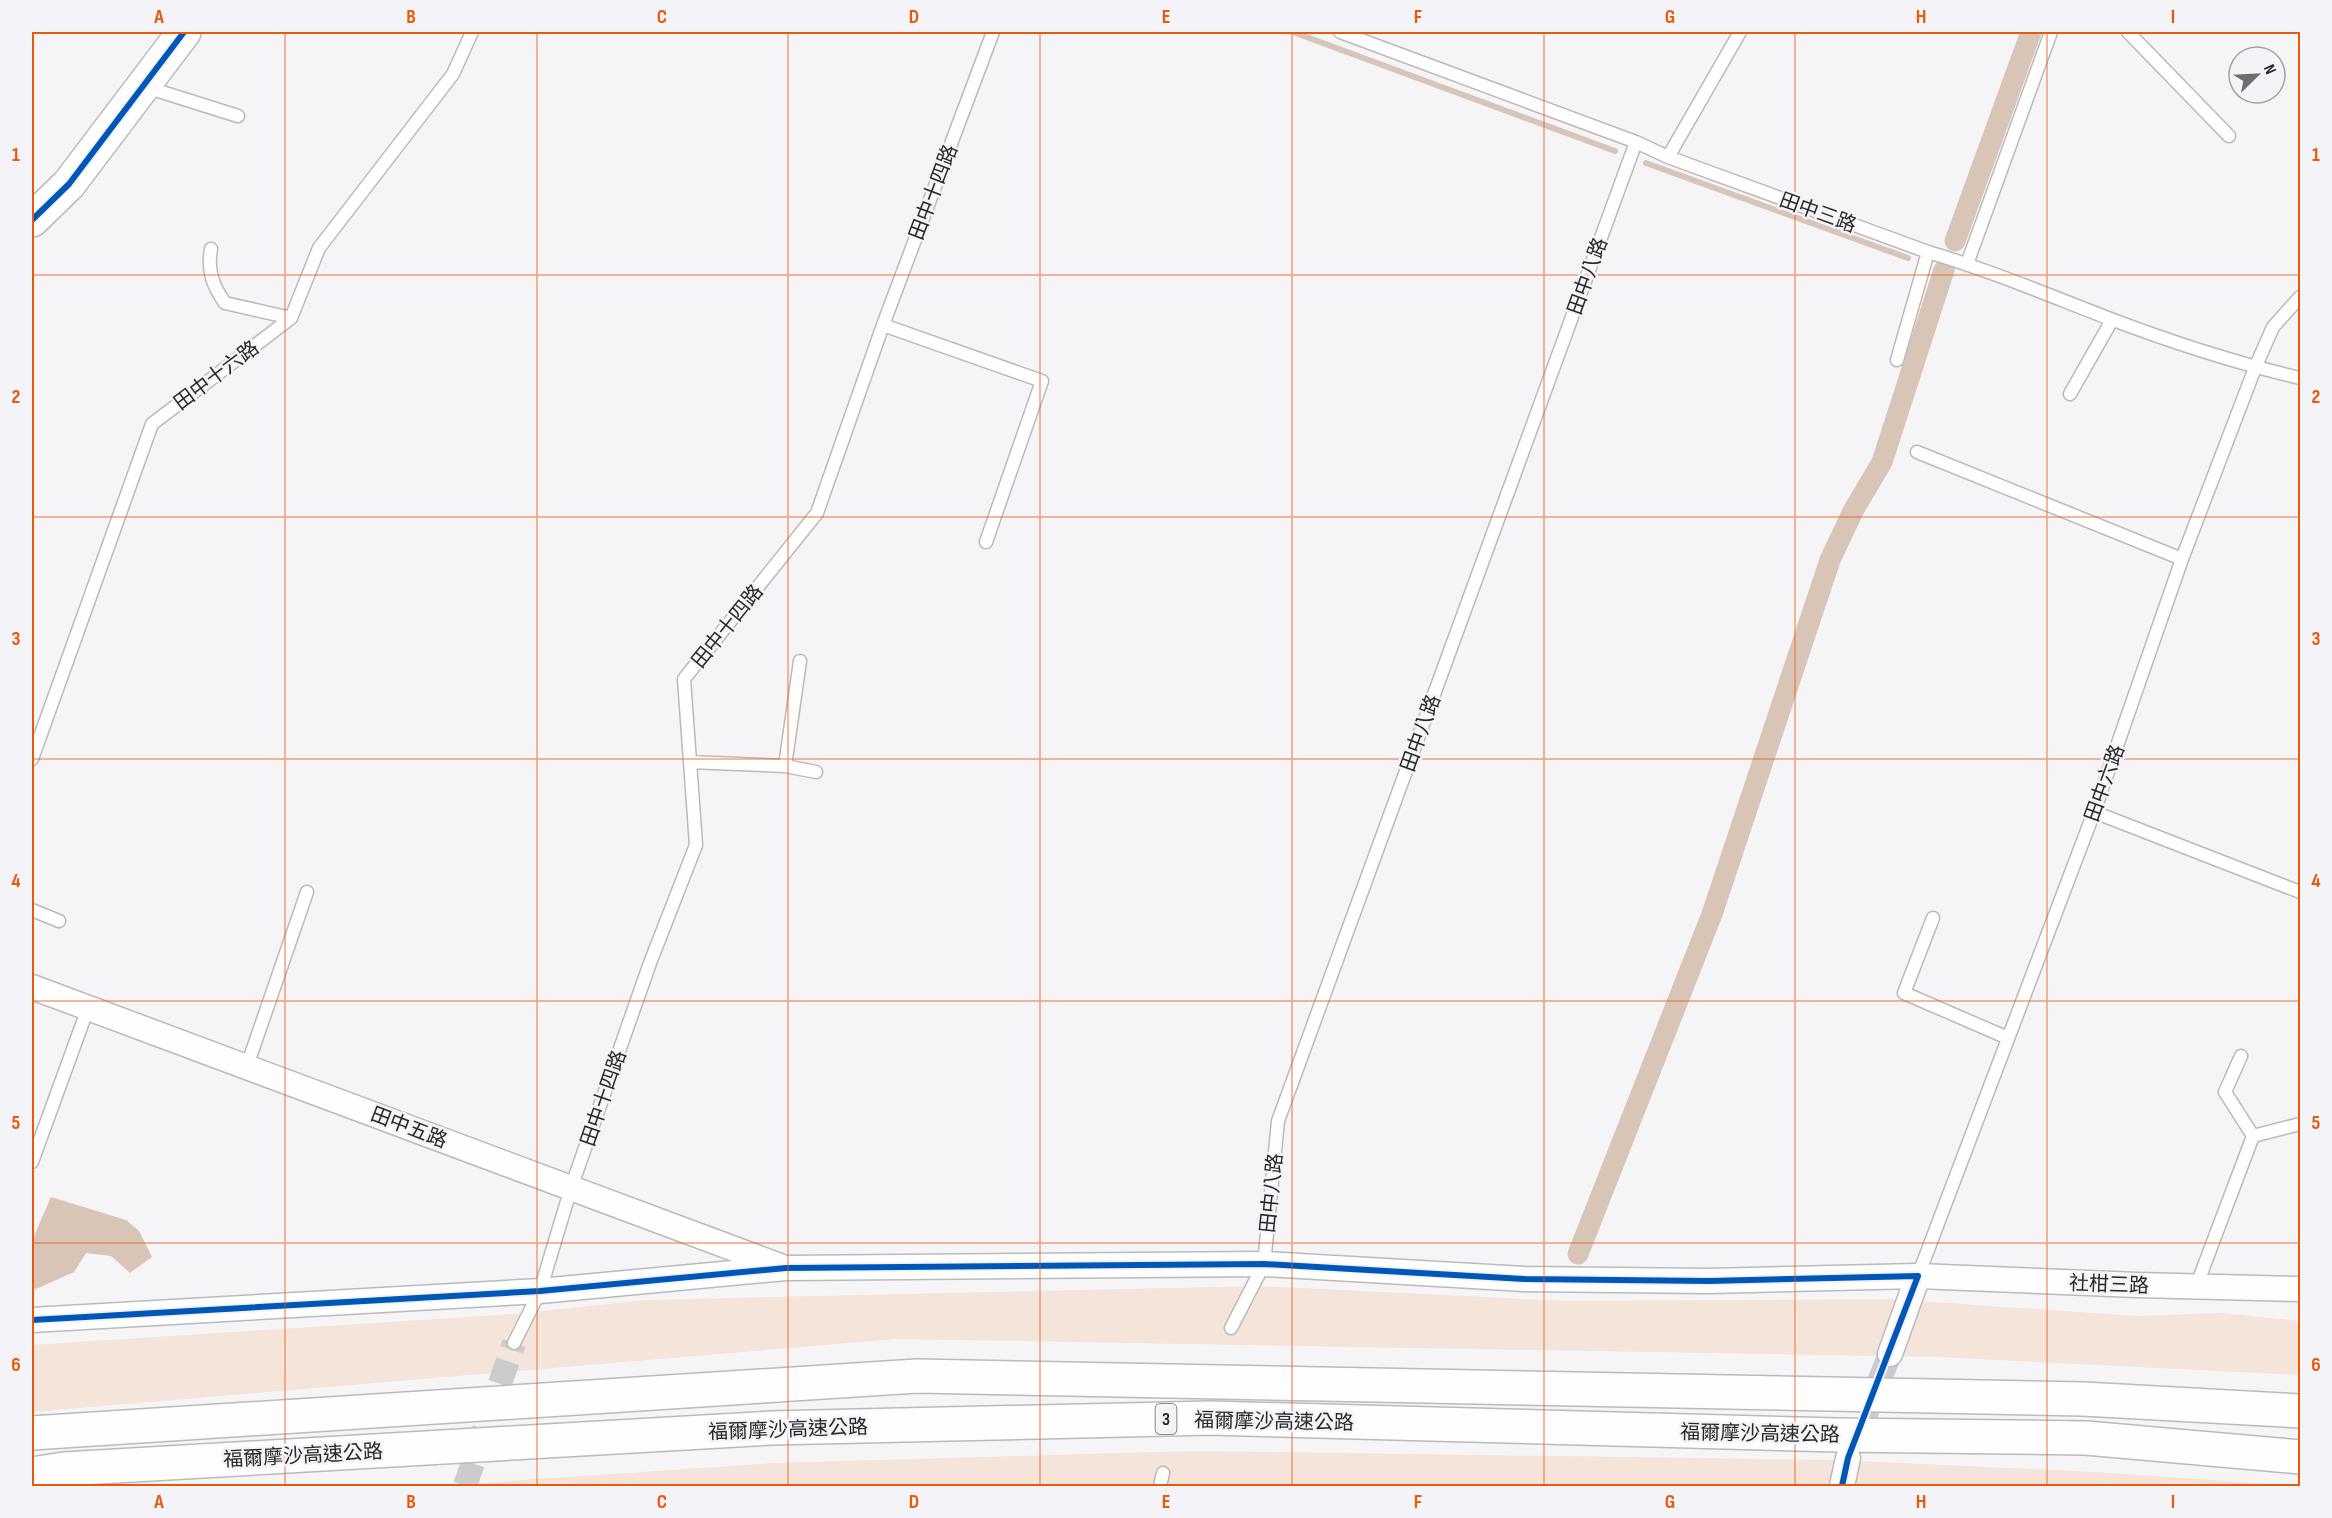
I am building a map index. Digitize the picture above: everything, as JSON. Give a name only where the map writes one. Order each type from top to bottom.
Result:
[{"type":"main road","points":[[32,220],[69,184],[184,32]]},
{"type":"main road","name":"福爾摩沙高速公路","points":[[32,1433],[917,1377],[2071,1399],[2301,1411]]},
{"type":"main road","name":"福爾摩沙高速公路","points":[[32,1474],[75,1469],[771,1428],[1210,1418],[1837,1435],[2086,1438],[2301,1457]]},
{"type":"street","name":"田中五路","points":[[32,987],[786,1268]]},
{"type":"street","name":"社柑三路","points":[[32,1320],[540,1291],[786,1268],[1264,1264],[1524,1279],[1709,1281],[1918,1276],[2301,1289]]},
{"type":"street","points":[[1890,1354],[1918,1276]]},
{"type":"street","points":[[1842,1486],[1848,1458]]},
{"type":"lane","points":[[211,249],[209,263],[213,286],[225,303],[291,318],[319,249],[453,74],[472,32]]},
{"type":"lane","name":"田中十四路","points":[[514,1343],[540,1291],[571,1188],[650,963],[696,845],[684,679],[817,513],[883,325],[993,32]]},
{"type":"lane","points":[[1668,157],[1740,32]]},
{"type":"lane","points":[[1967,264],[2051,32]]},
{"type":"lane","points":[[2128,32],[2229,136]]},
{"type":"lane","name":"田中三路","points":[[1348,33],[1636,142],[1668,157],[1928,252],[1967,264],[2112,320],[2255,368],[2301,378]]},
{"type":"lane","points":[[142,86],[238,116]]},
{"type":"lane","name":"田中八路","points":[[1231,1328],[1264,1264],[1278,1121],[1636,142]]},
{"type":"lane","points":[[1897,360],[1928,252]]},
{"type":"lane","name":"田中六路","points":[[1918,1276],[2094,812],[2182,559],[2255,368],[2273,327],[2301,297]]},
{"type":"lane","name":"田中十六路","points":[[32,759],[152,424],[291,318]]},
{"type":"lane","points":[[2070,394],[2112,320]]},
{"type":"lane","points":[[883,325],[1042,381],[986,542]]},
{"type":"lane","points":[[1917,452],[2182,559]]},
{"type":"lane","points":[[785,766],[800,661]]},
{"type":"lane","points":[[690,762],[785,766],[816,772]]},
{"type":"lane","points":[[2094,812],[2301,892]]},
{"type":"lane","points":[[247,1066],[307,892]]},
{"type":"lane","points":[[32,910],[59,921]]},
{"type":"lane","points":[[1933,918],[1904,993],[2008,1038]]},
{"type":"lane","points":[[32,1162],[88,1008]]},
{"type":"lane","points":[[2241,1056],[2224,1092],[2253,1136]]},
{"type":"lane","points":[[2253,1136],[2301,1124]]},
{"type":"lane","points":[[2196,1287],[2253,1136]]},
{"type":"lane","points":[[1160,1486],[1163,1473]]},
{"type":"shaded area","points":[[51,1197],[126,1220],[139,1231],[152,1257],[130,1273],[111,1256],[86,1253],[74,1272],[36,1289],[32,1287],[32,1241]]},
{"type":"shaded area","points":[[1258,1286],[1565,1301],[1889,1299],[2138,1316],[2220,1313],[2300,1321],[2300,1375],[1938,1357],[896,1339],[32,1412],[32,1345],[512,1314],[646,1300]]},
{"type":"shaded area","points":[[1195,1451],[1836,1460],[2095,1472],[2300,1486],[435,1486],[774,1463]]},
{"type":"waterway","points":[[1293,32],[1615,151]]},
{"type":"waterway","points":[[1955,241],[2031,32]]},
{"type":"waterway","points":[[1646,163],[1908,258]]},
{"type":"waterway","points":[[1578,1254],[1712,914],[1830,560],[1853,511],[1882,462],[1944,270]]},
{"type":"tunnel","points":[[465,1486],[514,1343]]},
{"type":"tunnel","points":[[1852,1449],[1890,1354]]},
{"type":"cycle path","points":[[32,220],[69,184],[184,32]]},
{"type":"cycle path","points":[[32,1320],[540,1291],[786,1268],[1264,1264],[1524,1279],[1709,1281],[1918,1276],[1848,1458],[1842,1486]]}]
